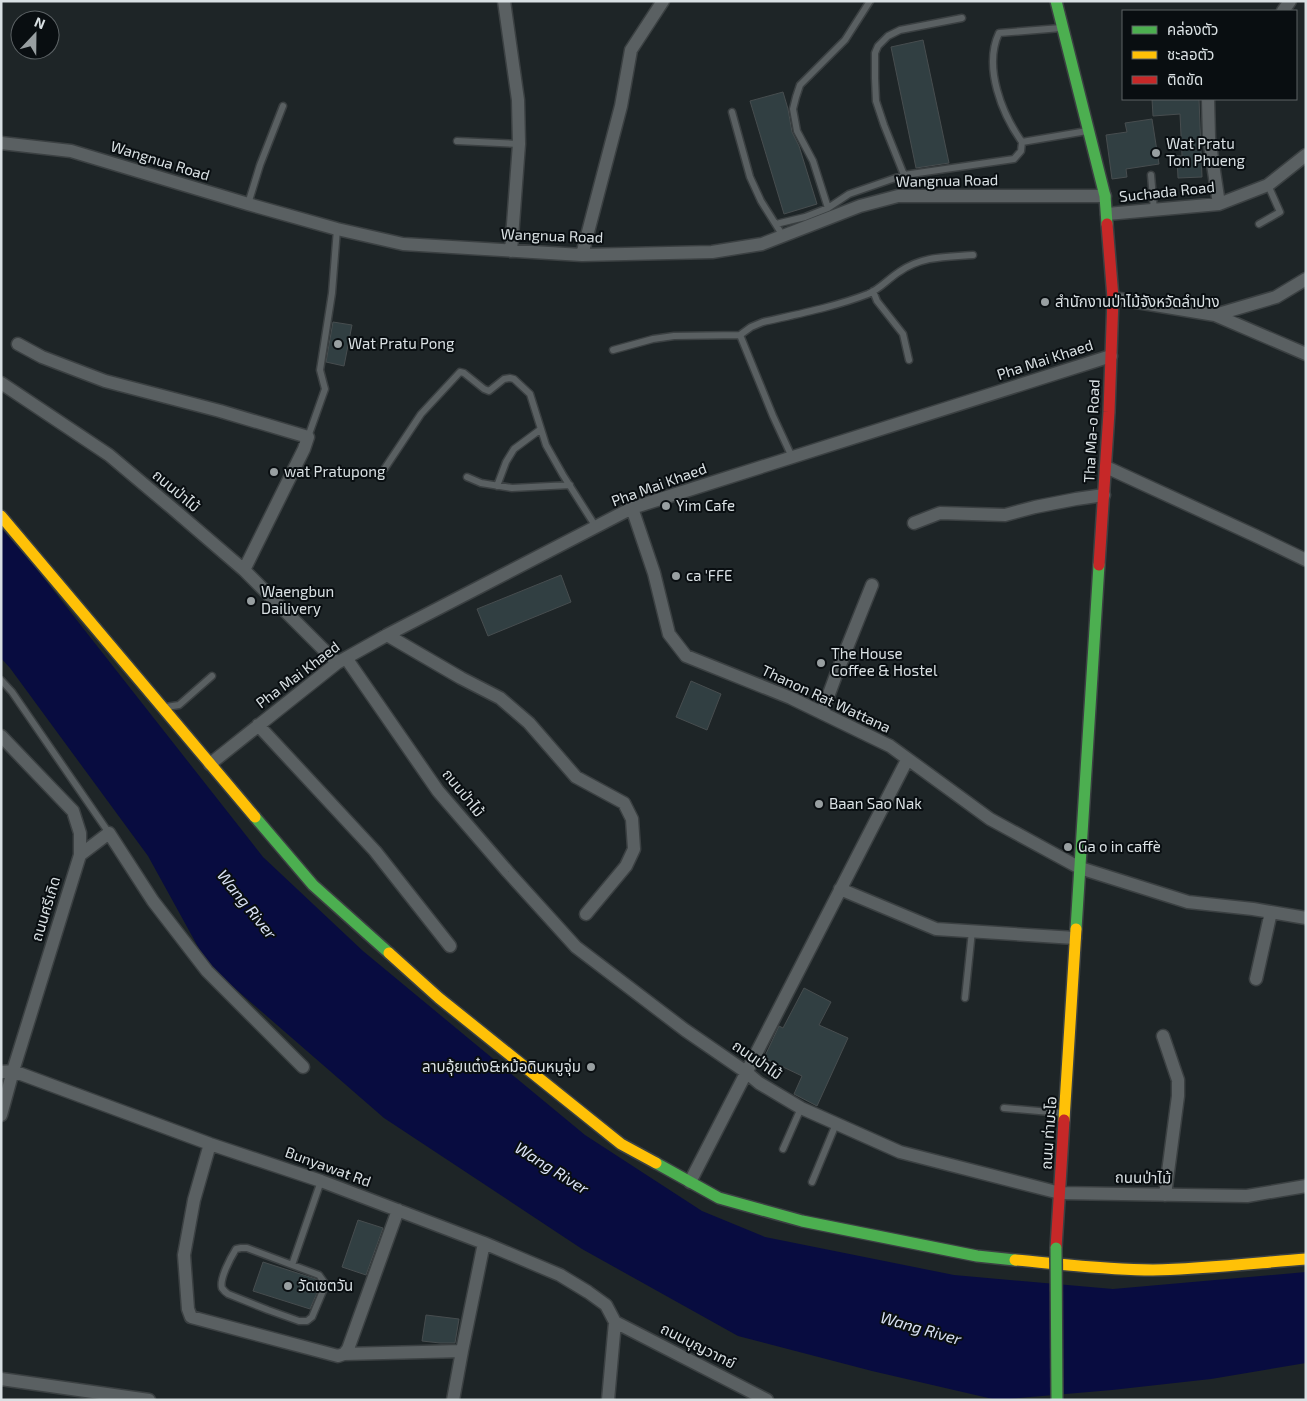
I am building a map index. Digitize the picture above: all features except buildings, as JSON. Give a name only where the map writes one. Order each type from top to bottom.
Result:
[{"type":"street","points":[[504,1],[518,100],[519,144],[511,251]]},
{"type":"street","points":[[582,255],[621,106],[631,50],[663,1]]},
{"type":"street","name":"Tha Ma-o Road","points":[[1056,1],[1105,196],[1113,298],[1106,467],[1080,868]]},
{"type":"street","points":[[1208,100],[1208,138],[1219,204]]},
{"type":"street","name":"Wangnua Road","points":[[1,142],[71,151],[338,230],[403,244],[582,255],[712,252],[762,244],[860,206],[898,196],[1105,196]]},
{"type":"street","name":"Suchada Road","points":[[1107,214],[1219,204],[1268,185],[1306,155]]},
{"type":"street","points":[[1215,315],[1276,297],[1306,279]]},
{"type":"street","points":[[1113,298],[1215,315],[1306,354]]},
{"type":"street","points":[[18,344],[42,357],[105,381],[220,411],[308,437],[304,449],[244,570]]},
{"type":"street","name":"Pha Mai Khaed","points":[[210,764],[342,661],[387,635],[632,508],[1111,356]]},
{"type":"street","name":"ถนนป่าไม้","points":[[1,382],[109,455],[244,570],[342,661],[438,792],[576,947],[685,1030],[759,1083],[801,1108],[900,1152],[1060,1193],[1247,1196],[1306,1186]]},
{"type":"street","points":[[1106,467],[1306,560]]},
{"type":"street","points":[[914,523],[940,513],[1005,515],[1076,499],[1104,496]]},
{"type":"street","name":"Thanon Rat Wattana","points":[[632,508],[654,573],[669,634],[686,656],[791,698],[890,746],[990,820],[1080,868],[1188,902],[1306,918]]},
{"type":"street","points":[[1,516],[314,884],[439,998],[621,1144],[719,1198],[802,1221],[977,1256],[1114,1269],[1151,1270],[1192,1269],[1306,1259]]},
{"type":"street","points":[[822,713],[872,585]]},
{"type":"street","points":[[387,635],[461,678],[500,698],[529,723],[576,776],[624,804],[632,819],[634,849],[626,866],[586,914]]},
{"type":"street","points":[[258,726],[375,851],[450,946]]},
{"type":"street","name":"ถนนศรีเกิด","points":[[1,736],[73,811],[80,833],[80,855],[7,1071],[1,1115]]},
{"type":"street","points":[[690,1182],[907,760]]},
{"type":"street","points":[[80,855],[109,833],[153,901],[207,970],[303,1067]]},
{"type":"street","name":"ถนน ท่ามะโอ","points":[[1057,1400],[1056,1248],[1080,868]]},
{"type":"street","points":[[840,889],[936,929],[1076,938]]},
{"type":"street","points":[[1256,979],[1271,912]]},
{"type":"street","points":[[1163,1036],[1178,1080],[1178,1096],[1165,1195]]},
{"type":"street","name":"Bunyawat Rd","points":[[7,1071],[210,1144],[321,1181],[484,1243],[560,1275],[588,1292],[606,1305],[614,1322]]},
{"type":"street","points":[[210,1144],[194,1200],[184,1255],[188,1309],[191,1317],[338,1356],[344,1354],[462,1351]]},
{"type":"street","points":[[344,1354],[348,1350],[398,1210]]},
{"type":"street","points":[[453,1400],[484,1243]]},
{"type":"street","points":[[608,1400],[614,1322]]},
{"type":"street","name":"ถนนบุญวาทย์","points":[[614,1322],[767,1400]]},
{"type":"street","points":[[1,1379],[148,1400]]},
{"type":"lane","points":[[828,208],[813,161],[797,131],[794,109],[796,97],[800,85],[845,40],[870,1]]},
{"type":"lane","points":[[904,175],[876,101],[875,78],[878,46],[888,36],[900,30],[962,18]]},
{"type":"lane","points":[[776,224],[828,208],[849,194],[904,175],[1014,160],[1022,151],[1022,142],[1006,116],[995,82],[992,57],[995,42],[999,33],[1062,28]]},
{"type":"lane","points":[[248,204],[260,165],[283,106]]},
{"type":"lane","points":[[732,112],[750,177],[761,201],[783,236]]},
{"type":"lane","points":[[1022,142],[1089,131]]},
{"type":"lane","points":[[457,141],[519,144]]},
{"type":"lane","points":[[1151,175],[1154,210]]},
{"type":"lane","points":[[1259,224],[1280,212],[1268,185]]},
{"type":"lane","points":[[308,437],[325,389],[320,370],[332,293],[338,230]]},
{"type":"lane","points":[[613,350],[641,342],[674,336],[740,335],[751,327],[763,322],[842,302],[873,291],[900,271],[922,260],[933,257],[973,255]]},
{"type":"lane","points":[[873,291],[877,301],[903,334],[909,360]]},
{"type":"lane","points":[[740,335],[792,457]]},
{"type":"lane","points":[[385,468],[421,414],[460,372],[489,391],[508,378],[514,379],[531,396],[546,445],[596,527]]},
{"type":"lane","points":[[496,486],[506,462],[514,449],[541,429]]},
{"type":"lane","points":[[467,477],[480,483],[512,488],[570,485]]},
{"type":"lane","points":[[162,707],[179,705],[212,676]]},
{"type":"lane","points":[[1,680],[12,692],[109,833]]},
{"type":"lane","points":[[965,998],[972,931]]},
{"type":"lane","points":[[783,1149],[801,1108]]},
{"type":"lane","points":[[1004,1108],[1065,1113]]},
{"type":"lane","points":[[812,1182],[836,1124]]},
{"type":"lane","points":[[292,1265],[321,1181]]},
{"type":"lane","points":[[246,1248],[292,1265],[319,1275],[324,1282],[325,1286],[318,1305],[312,1318],[307,1320],[299,1321],[268,1310],[228,1294],[222,1286],[221,1282],[227,1266],[236,1249],[246,1248]]},
{"type":"water","name":"Wang River","points":[[1,528],[35,567],[263,857],[363,951],[585,1135],[702,1211],[765,1237],[954,1275],[1113,1289],[1306,1272],[1306,1363],[1211,1379],[997,1400],[872,1371],[738,1336],[582,1249],[384,1118],[208,965],[148,856],[1,658]]},
{"type":"traffic: fast","points":[[1056,1],[1105,196],[1107,224]]},
{"type":"traffic: fast","points":[[1076,929],[1099,565]]},
{"type":"traffic: fast","points":[[255,817],[313,885],[389,953]]},
{"type":"traffic: fast","points":[[656,1163],[719,1198],[802,1221],[977,1256],[1015,1260]]},
{"type":"traffic: fast","points":[[1056,1248],[1057,1400]]},
{"type":"traffic: slow","points":[[1,516],[255,817]]},
{"type":"traffic: slow","points":[[1064,1120],[1076,929]]},
{"type":"traffic: slow","points":[[389,953],[439,998],[621,1144],[656,1163]]},
{"type":"traffic: slow","points":[[1015,1260],[1101,1268],[1153,1270],[1306,1259]]},
{"type":"traffic: jam","points":[[1099,565],[1109,412],[1113,298],[1107,224]]},
{"type":"traffic: jam","points":[[1056,1248],[1064,1120]]},
{"type":"place","name":"Wat Pratu Ton Phueng","points":[[1156,153]]},
{"type":"place","name":"สำนักงานป่าไม้จังหวัดลำปาง","points":[[1045,302]]},
{"type":"place","name":"Wat Pratu Pong","points":[[338,344]]},
{"type":"place","name":"wat Pratupong","points":[[274,472]]},
{"type":"place","name":"Yim Cafe","points":[[666,506]]},
{"type":"place","name":"ca 'FFE","points":[[676,576]]},
{"type":"place","name":"Waengbun Dailivery","points":[[251,601]]},
{"type":"place","name":"The House Coffee & Hostel","points":[[821,663]]},
{"type":"place","name":"Baan Sao Nak","points":[[819,804]]},
{"type":"place","name":"Ga o in caffè","points":[[1068,847]]},
{"type":"place","name":"ลาบอุ้ยแต๋ง&หม้อดินหมูจุ่ม","points":[[591,1067]]},
{"type":"place","name":"วัดเชตวัน","points":[[288,1286]]}]
